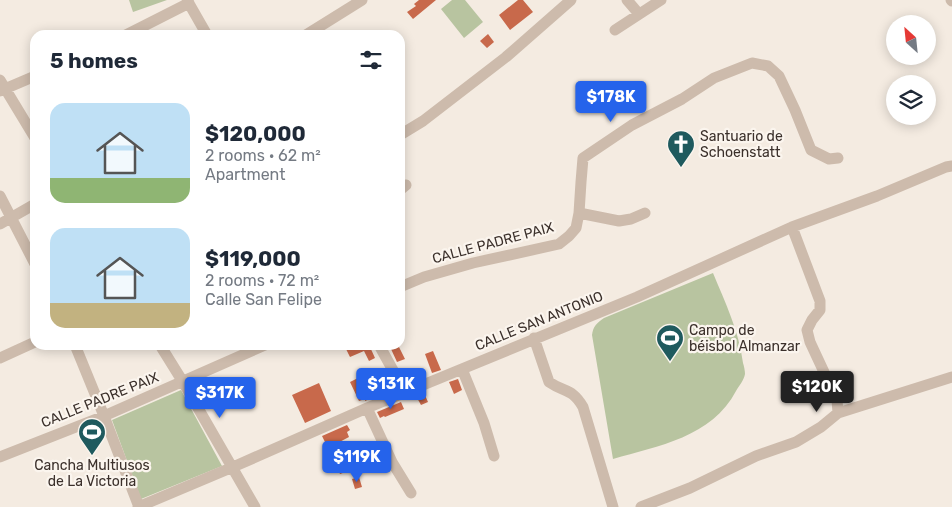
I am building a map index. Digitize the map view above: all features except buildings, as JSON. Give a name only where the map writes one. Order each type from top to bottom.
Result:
[{"type":"street","points":[[315,30],[361,0]]},
{"type":"street","points":[[405,132],[423,121],[506,58],[571,0]]},
{"type":"street","points":[[628,0],[639,14]]},
{"type":"street","points":[[616,30],[661,0]]},
{"type":"street","points":[[135,30],[188,2],[204,30]]},
{"type":"street","name":"CALLE PADRE PAIX","points":[[405,285],[473,263],[559,244],[576,228],[583,158],[632,124],[682,99],[714,78],[752,63],[768,66],[779,76],[811,150],[829,159],[838,158]]},
{"type":"street","points":[[30,78],[2,86],[30,130]]},
{"type":"street","name":"CALLE SAN ANTONIO","points":[[139,507],[404,392],[637,297],[792,227],[952,166]]},
{"type":"street","points":[[0,196],[30,254]]},
{"type":"street","points":[[0,224],[30,207]]},
{"type":"street","points":[[579,213],[619,221],[631,219],[645,213]]},
{"type":"street","points":[[792,227],[820,301],[820,310],[807,330],[810,342],[837,400],[838,413]]},
{"type":"street","points":[[534,338],[549,382],[570,392],[583,407],[613,507]]},
{"type":"street","points":[[0,358],[30,344]]},
{"type":"street","points":[[76,350],[139,507]]},
{"type":"street","points":[[163,350],[255,507]]},
{"type":"street","name":"CALLE PADRE PAIX","points":[[0,457],[104,416],[254,350]]},
{"type":"street","points":[[382,350],[404,392]]},
{"type":"street","points":[[462,369],[482,417],[494,456]]},
{"type":"street","points":[[641,507],[690,488],[756,456],[796,442],[821,427],[838,413],[952,377]]},
{"type":"street","points":[[368,408],[392,462],[411,493]]},
{"type":"green space","points":[[129,0],[167,0],[133,12]]},
{"type":"green space","points":[[452,0],[465,0],[483,22],[464,38],[441,9]]},
{"type":"green space","name":"Campo de béisbol Almanzar","points":[[713,273],[738,340],[745,371],[743,381],[726,407],[698,429],[665,444],[613,459],[592,335],[594,327],[604,318]]},
{"type":"green space","points":[[181,390],[222,466],[141,499],[112,420]]},
{"type":"place","name":"Santuario de Schoenstatt","points":[[681,168]]},
{"type":"place","name":"Campo de béisbol Almanzar","points":[[670,362]]},
{"type":"place","name":"Cancha Multiusos de La Victoria","points":[[92,456]]}]
